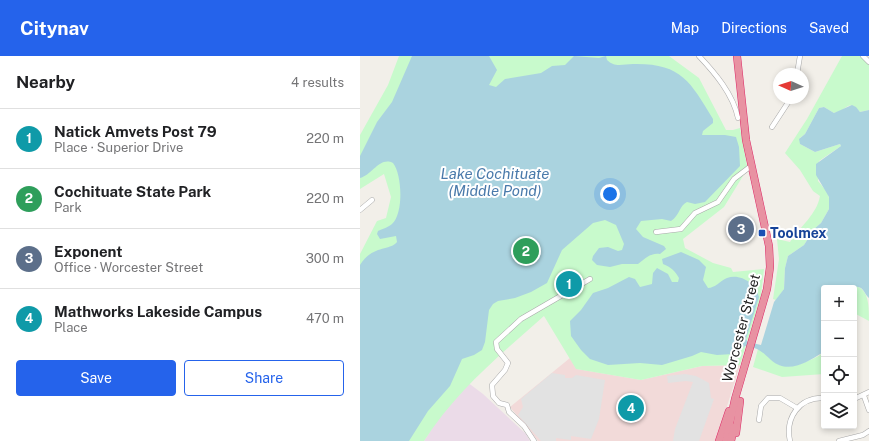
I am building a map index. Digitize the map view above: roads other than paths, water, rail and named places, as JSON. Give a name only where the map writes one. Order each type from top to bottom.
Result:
[{"type":"highway","name":"Worcester Street","points":[[731,441],[767,289],[770,259],[769,246],[751,166],[745,129],[737,56]]},
{"type":"highway","name":"Worcester Street","points":[[726,441],[740,381],[772,287],[774,261],[772,240],[751,144],[741,56]]},
{"type":"highway","points":[[719,441],[740,381]]},
{"type":"highway","points":[[735,441],[740,401]]},
{"type":"street","points":[[699,56],[715,72],[735,109],[738,118]]},
{"type":"street","points":[[798,68],[800,56]]},
{"type":"street","points":[[863,56],[869,62]]},
{"type":"street","points":[[772,127],[787,104]]},
{"type":"street","points":[[656,232],[681,229],[695,213],[718,202],[734,179],[751,166]]},
{"type":"street","points":[[360,210],[372,200]]},
{"type":"street","points":[[534,441],[524,426],[509,412],[506,405],[499,403],[493,396],[492,385],[505,370],[508,363],[497,349],[496,342],[521,319],[590,279]]},
{"type":"street","points":[[857,398],[864,396],[869,392]]},
{"type":"street","points":[[864,396],[869,410]]},
{"type":"street","points":[[759,420],[760,406],[768,398],[780,398],[797,408]]},
{"type":"street","points":[[790,441],[789,425],[797,408],[810,400],[821,398]]},
{"type":"street","points":[[839,441],[863,435],[869,431]]},
{"type":"water","name":"Lake Cochituate (Middle Pond)","points":[[412,56],[489,56],[497,70],[489,85],[496,87],[505,79],[541,73],[552,66],[565,65],[574,56],[599,58],[606,56],[607,60],[616,65],[633,64],[663,67],[682,77],[690,85],[698,94],[713,119],[713,123],[703,131],[702,135],[725,135],[736,137],[739,147],[740,166],[705,202],[695,204],[687,202],[682,206],[674,219],[671,221],[662,219],[641,221],[636,229],[643,237],[664,246],[666,249],[660,254],[648,256],[638,264],[622,264],[610,267],[597,265],[592,260],[599,248],[608,247],[618,251],[622,250],[624,244],[616,225],[605,220],[593,223],[562,250],[547,283],[531,292],[515,298],[498,301],[493,304],[489,310],[485,342],[482,350],[474,355],[462,359],[450,386],[428,411],[409,441],[360,441],[360,265],[370,254],[390,247],[397,242],[396,236],[380,239],[377,234],[378,231],[391,225],[396,219],[400,203],[400,184],[396,168],[393,163],[388,162],[380,164],[360,178],[360,156],[377,122],[392,102]]},
{"type":"water","points":[[852,105],[860,112],[869,110],[869,298],[861,288],[857,287],[857,285],[821,285],[821,354],[804,363],[791,367],[777,364],[760,350],[745,346],[733,354],[717,355],[701,352],[662,365],[640,363],[608,365],[590,359],[581,350],[571,336],[570,321],[581,310],[593,293],[608,288],[629,277],[635,279],[640,287],[652,284],[653,273],[657,268],[668,274],[672,282],[678,282],[679,278],[671,268],[663,264],[662,259],[681,252],[699,260],[706,267],[703,280],[708,288],[713,287],[724,279],[732,277],[747,280],[755,287],[759,297],[746,339],[748,342],[761,345],[774,302],[784,289],[785,268],[788,256],[804,245],[814,229],[821,223],[829,209],[829,197],[816,175],[816,164],[841,146],[840,144],[815,152],[800,144],[799,139],[805,134],[819,108],[824,107],[834,113]]},
{"type":"place","name":"Exponent","points":[[741,229]]},
{"type":"place","name":"Toolmex","points":[[762,233]]},
{"type":"place","name":"Cochituate State Park","points":[[526,251]]},
{"type":"place","name":"Natick Amvets Post 79","points":[[569,284]]},
{"type":"place","name":"Mathworks Lakeside Campus","points":[[631,408]]}]
